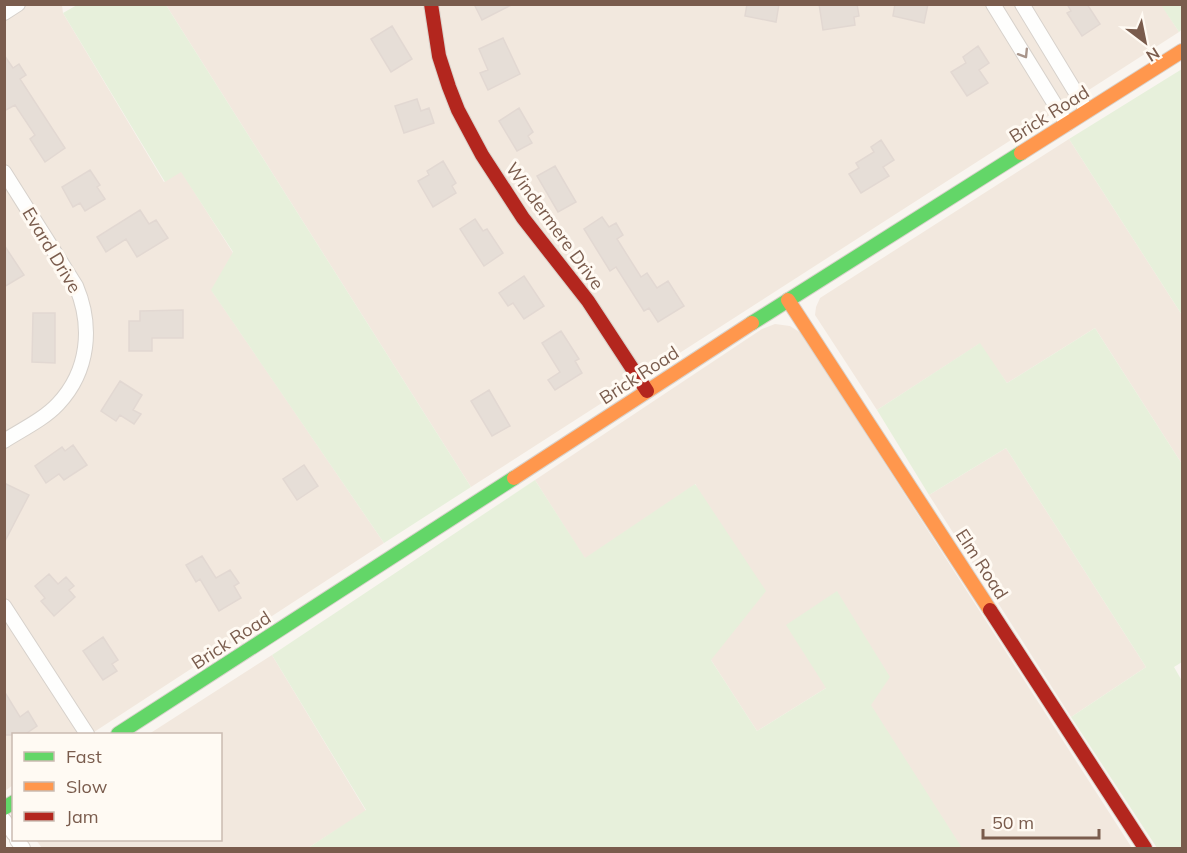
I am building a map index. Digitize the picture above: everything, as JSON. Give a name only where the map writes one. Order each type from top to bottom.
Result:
[{"type":"street","points":[[4,13],[18,4]]},
{"type":"street","name":"Windermere Drive","points":[[431,4],[442,64],[466,127],[518,211],[578,287],[647,391]]},
{"type":"street","points":[[993,4],[1067,124]]},
{"type":"street","points":[[1022,4],[1087,111]]},
{"type":"street","name":"Brick Road","points":[[121,733],[788,300],[1182,51]]},
{"type":"street","name":"Evard Drive","points":[[4,172],[76,286],[81,297],[86,322],[86,351],[80,371],[70,390],[58,405],[42,418],[4,441]]},
{"type":"street","name":"Elm Road","points":[[788,300],[1145,849]]},
{"type":"street","points":[[4,606],[86,733]]},
{"type":"shaded area","points":[[1161,4],[1179,32],[471,487],[166,5]]},
{"type":"shaded area","points":[[5,5],[62,5],[63,13],[164,182],[181,171],[233,253],[212,291],[384,543],[93,733],[12,733],[12,786],[5,791]]},
{"type":"shaded area","points":[[1069,139],[1182,315],[1182,464],[1095,328],[1007,383],[979,344],[877,410],[815,315],[820,298]]},
{"type":"shaded area","points":[[775,324],[790,326],[801,333],[1132,848],[961,848],[870,705],[826,688],[757,731],[711,660],[696,484],[585,559],[535,480],[762,329]]},
{"type":"shaded area","points":[[1006,448],[1146,667],[1071,717],[929,495]]},
{"type":"shaded area","points":[[272,655],[366,811],[308,848],[42,848],[37,841],[222,841],[222,733],[151,733]]},
{"type":"green space","points":[[77,5],[166,5],[471,487],[384,543],[211,290],[233,252],[181,172],[165,182],[63,13]]},
{"type":"green space","points":[[1161,5],[1182,5],[1182,29],[1179,32]]},
{"type":"green space","points":[[1182,69],[1182,315],[1069,139]]},
{"type":"green space","points":[[1095,328],[1182,464],[1182,662],[1174,667],[1182,681],[1182,848],[1157,848],[1071,717],[1146,667],[1006,448],[929,495],[877,410],[980,343],[1007,383]]},
{"type":"green space","points":[[535,480],[585,558],[695,484],[766,591],[711,660],[757,731],[826,688],[786,625],[837,591],[890,677],[871,705],[962,848],[308,848],[366,810],[272,655]]},
{"type":"building","points":[[474,4],[513,4],[482,20]]},
{"type":"building","points":[[747,4],[779,4],[776,22],[745,16]]},
{"type":"building","points":[[819,4],[857,4],[859,16],[854,17],[855,25],[823,30]]},
{"type":"building","points":[[895,4],[928,4],[924,23],[893,16]]},
{"type":"building","points":[[1067,4],[1087,4],[1100,24],[1082,36],[1067,13],[1071,11]]},
{"type":"building","points":[[392,26],[412,59],[391,72],[371,39]]},
{"type":"building","points":[[503,38],[520,74],[488,90],[480,73],[488,70],[479,49]]},
{"type":"building","points":[[978,46],[989,63],[979,70],[988,83],[967,96],[951,72],[966,63],[963,57]]},
{"type":"building","points":[[4,55],[13,68],[19,64],[26,75],[20,79],[65,148],[45,162],[30,139],[35,135],[15,105],[4,111]]},
{"type":"building","points":[[417,99],[421,111],[429,108],[434,123],[404,133],[395,106]]},
{"type":"building","points":[[519,108],[533,132],[528,136],[532,143],[517,151],[499,121]]},
{"type":"building","points":[[881,140],[894,160],[883,167],[889,176],[861,193],[849,174],[859,168],[856,163],[874,152],[871,147]]},
{"type":"building","points":[[443,161],[456,183],[452,186],[456,193],[433,207],[418,181],[429,175],[427,171]]},
{"type":"building","points":[[555,166],[576,202],[558,212],[537,176]]},
{"type":"building","points":[[90,170],[100,185],[97,187],[105,199],[85,211],[80,203],[73,207],[62,187]]},
{"type":"building","points":[[140,210],[149,224],[156,220],[168,238],[137,257],[126,239],[106,252],[97,237]]},
{"type":"building","points":[[602,217],[609,227],[616,223],[623,235],[617,239],[641,277],[647,273],[657,288],[668,281],[684,306],[658,322],[649,308],[644,311],[616,267],[610,271],[584,229]]},
{"type":"building","points":[[475,219],[483,231],[487,229],[503,253],[484,266],[460,229]]},
{"type":"building","points":[[4,245],[24,275],[4,287]]},
{"type":"building","points":[[524,276],[544,306],[524,319],[513,303],[508,306],[499,293]]},
{"type":"building","points":[[183,310],[183,338],[152,338],[152,351],[129,351],[129,321],[140,321],[140,311]]},
{"type":"building","points":[[33,313],[55,313],[55,363],[32,362]]},
{"type":"building","points":[[561,331],[579,359],[575,361],[582,373],[555,390],[548,380],[560,372],[542,343]]},
{"type":"building","points":[[120,381],[142,395],[133,410],[141,414],[134,424],[120,415],[116,421],[101,411]]},
{"type":"building","points":[[489,390],[510,426],[492,436],[471,401]]},
{"type":"building","points":[[73,445],[87,465],[64,480],[59,474],[46,483],[35,466],[62,447],[65,451]]},
{"type":"building","points":[[304,465],[318,486],[297,500],[283,479]]},
{"type":"building","points":[[4,483],[29,495],[4,543]]},
{"type":"building","points":[[202,556],[216,578],[230,570],[239,583],[234,586],[241,598],[219,611],[200,579],[196,582],[186,565]]},
{"type":"building","points":[[49,574],[58,584],[66,577],[74,586],[69,590],[75,597],[54,616],[41,601],[45,598],[35,586]]},
{"type":"building","points":[[103,637],[118,660],[112,664],[117,671],[103,680],[83,651]]},
{"type":"building","points":[[4,691],[20,717],[28,711],[37,726],[27,733],[4,735]]},
{"type":"traffic: fast","points":[[752,323],[1021,153]]},
{"type":"traffic: fast","points":[[120,733],[514,478]]},
{"type":"traffic: fast","points":[[4,808],[12,803]]},
{"type":"traffic: slow","points":[[1021,153],[1182,51]]},
{"type":"traffic: slow","points":[[788,300],[990,610]]},
{"type":"traffic: slow","points":[[514,478],[752,323]]},
{"type":"traffic: jam","points":[[431,4],[439,56],[449,87],[458,110],[482,155],[523,218],[588,301],[647,391]]},
{"type":"traffic: jam","points":[[990,610],[1145,848]]}]
